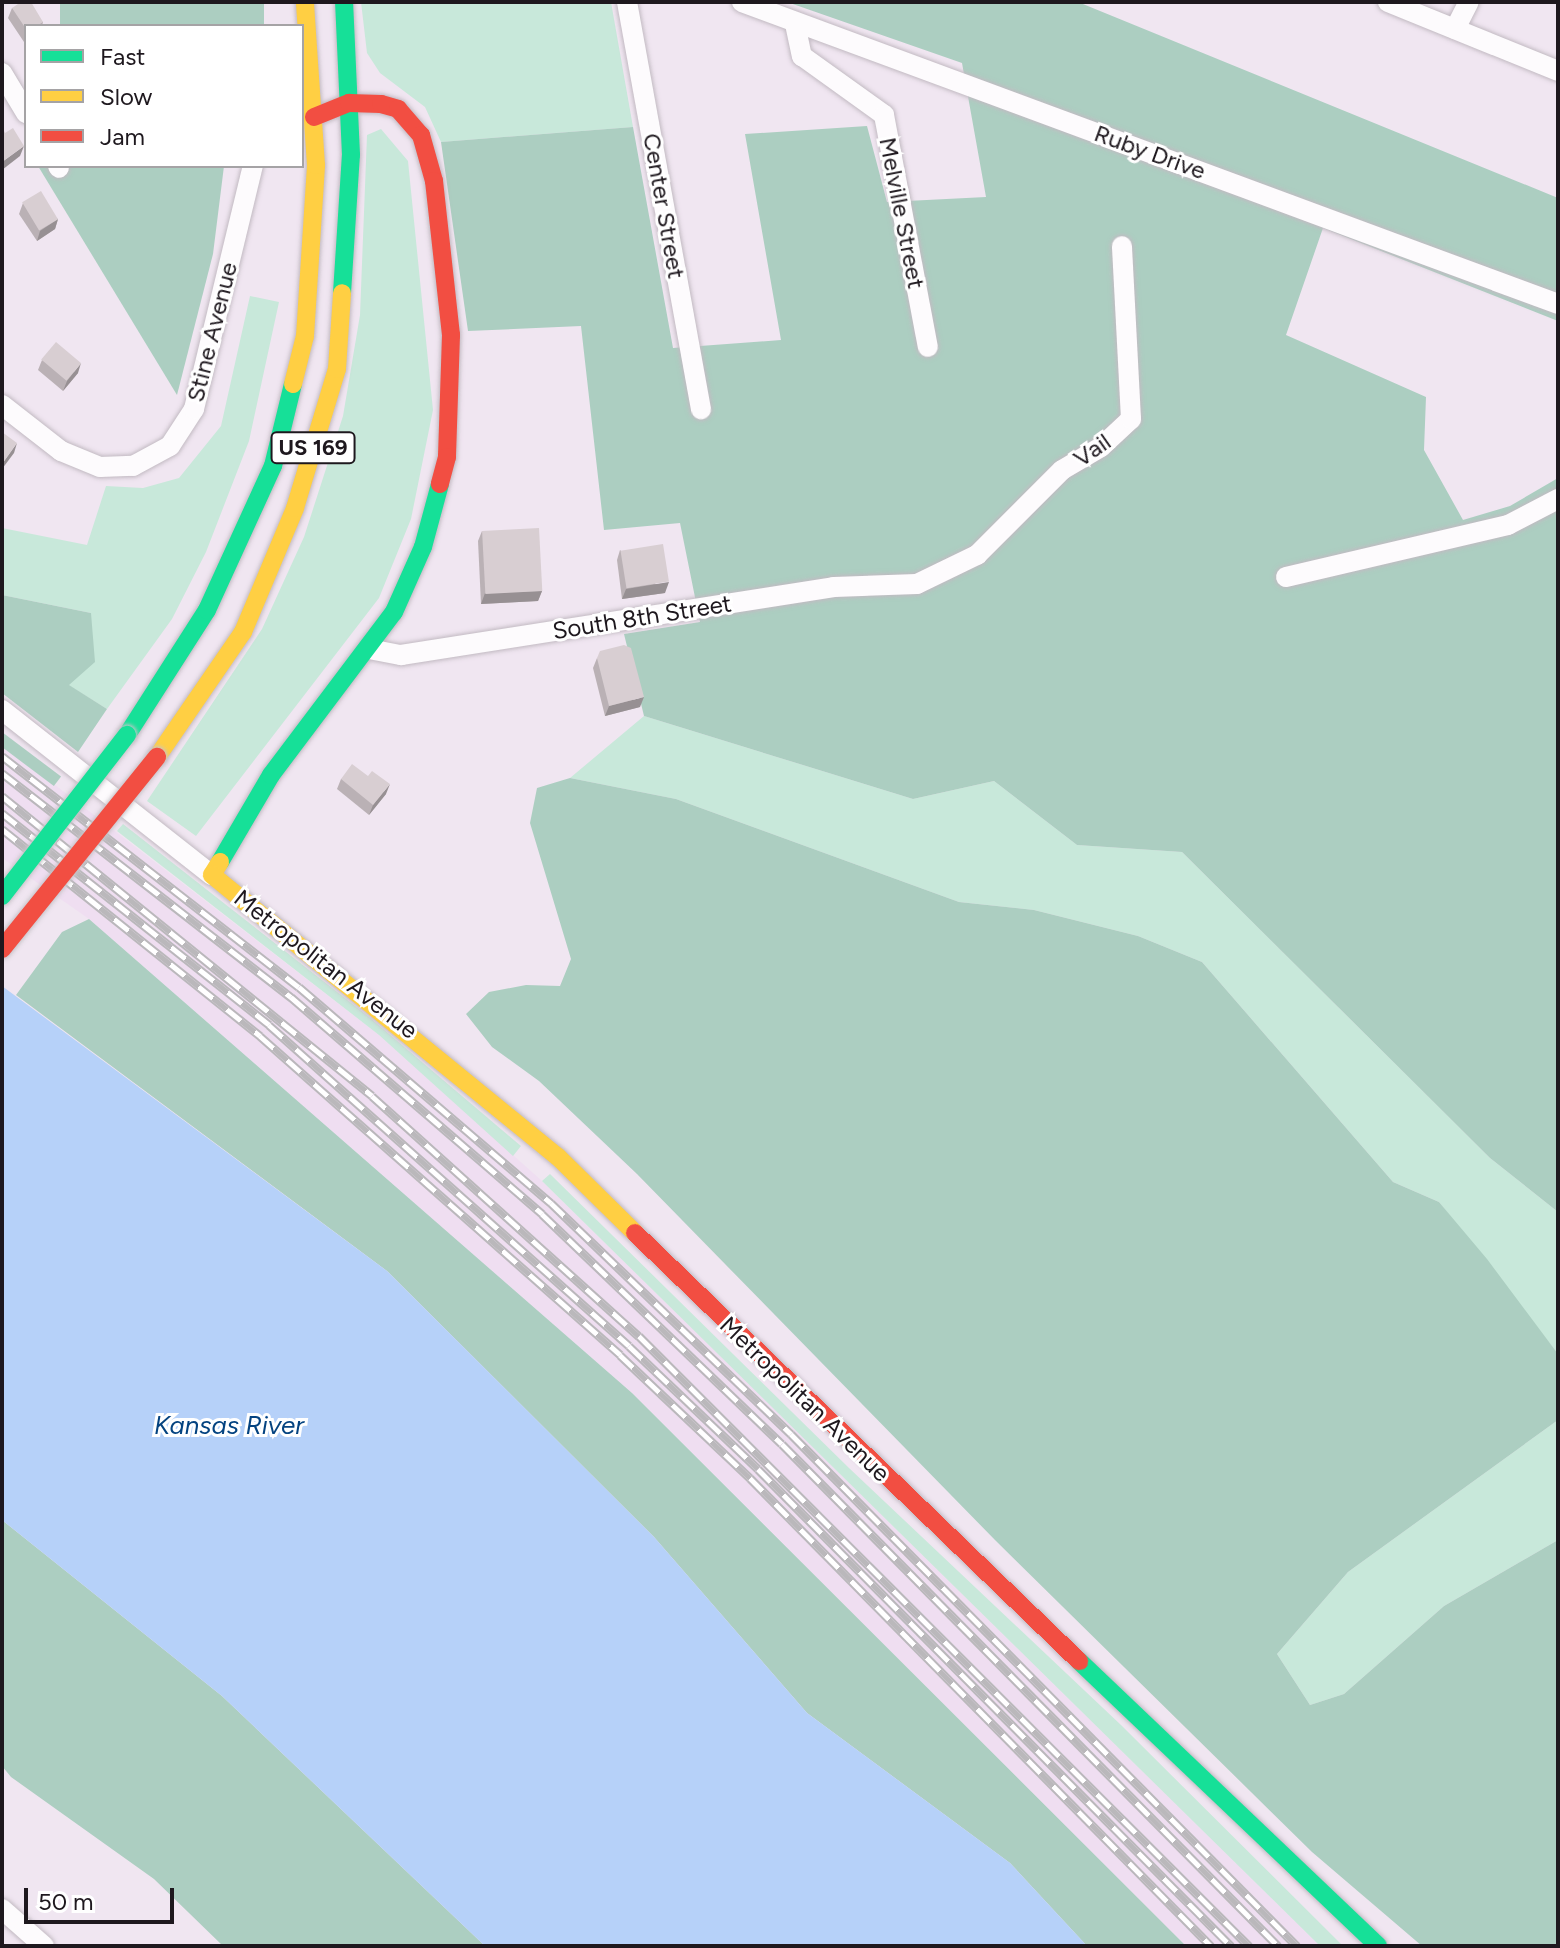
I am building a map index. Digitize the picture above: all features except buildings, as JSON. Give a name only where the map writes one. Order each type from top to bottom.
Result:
[{"type":"main road","name":"US 169","points":[[2,896],[127,735],[207,610],[273,466],[305,336],[308,119],[305,2]]},
{"type":"main road","name":"US 169","points":[[2,949],[157,757],[243,632],[295,508],[337,369],[351,155],[344,2]]},
{"type":"main road","points":[[308,119],[349,103]]},
{"type":"main road","name":"Metropolitan Avenue","points":[[349,103],[398,109],[421,135],[434,181],[452,351],[451,423],[437,504],[411,579],[369,649],[271,775],[212,875],[558,1157],[833,1428],[1378,1946]]},
{"type":"street","name":"Center Street","points":[[627,2],[701,409]]},
{"type":"street","name":"Ruby Drive","points":[[742,2],[1558,304]]},
{"type":"street","points":[[1388,2],[1558,71]]},
{"type":"street","points":[[1455,29],[1469,2]]},
{"type":"street","name":"Melville Street","points":[[795,24],[802,56],[884,115],[928,347]]},
{"type":"street","points":[[2,73],[24,110]]},
{"type":"street","name":"Stine Avenue","points":[[2,405],[61,451],[100,467],[133,466],[170,446],[194,409],[253,168]]},
{"type":"street","name":"Vail","points":[[917,584],[977,555],[1062,470],[1101,447],[1131,419],[1122,246]]},
{"type":"street","points":[[1286,577],[1508,525],[1558,499]]},
{"type":"street","name":"South 8th Street","points":[[369,649],[401,655],[834,587],[917,584]]},
{"type":"street","name":"Metropolitan Avenue","points":[[2,710],[212,875]]},
{"type":"street","points":[[2,1909],[44,1946]]},
{"type":"shaded area","points":[[2,744],[379,1035],[542,1181],[1320,1946],[1186,1946],[632,1393],[89,919],[2,858]]},
{"type":"green space","points":[[60,2],[264,2],[264,24],[60,24]]},
{"type":"green space","points":[[361,2],[611,2],[633,127],[441,142],[425,107],[380,73],[367,53]]},
{"type":"green space","points":[[787,2],[1078,2],[1558,198],[1558,321],[1323,228],[1286,335],[1426,397],[1424,450],[1463,520],[1510,506],[1558,478],[1558,1212],[1490,1158],[1182,852],[1077,845],[994,781],[913,799],[644,716],[624,634],[700,622],[680,523],[604,530],[581,326],[468,331],[441,142],[633,127],[673,348],[781,340],[745,134],[867,126],[887,202],[986,197],[962,63]]},
{"type":"green space","points":[[381,129],[408,161],[433,410],[411,519],[379,598],[196,836],[147,801],[262,629],[304,537],[343,416],[360,315],[367,135]]},
{"type":"green space","points":[[39,168],[224,168],[213,254],[177,395]]},
{"type":"green space","points":[[250,296],[279,302],[249,441],[206,552],[172,619],[107,709],[68,685],[91,613],[2,595],[2,528],[87,545],[106,486],[143,488],[179,478],[221,426]]},
{"type":"green space","points":[[2,595],[91,613],[95,662],[69,685],[107,709],[78,752],[2,693]]},
{"type":"green space","points":[[644,716],[913,799],[994,781],[1077,845],[1182,852],[1490,1158],[1558,1212],[1558,1354],[1439,1202],[1393,1182],[1202,962],[1138,936],[1034,910],[959,902],[676,799],[570,778]]},
{"type":"green space","points":[[2,732],[61,777],[54,786],[2,747]]},
{"type":"green space","points":[[570,778],[676,799],[959,902],[1034,910],[1138,936],[1202,962],[1393,1182],[1439,1202],[1487,1259],[1558,1354],[1558,1420],[1348,1572],[1277,1654],[1310,1705],[1344,1694],[1444,1606],[1558,1540],[1558,1946],[1422,1946],[1312,1852],[995,1540],[637,1174],[539,1081],[492,1047],[466,1014],[489,992],[526,985],[560,986],[571,959],[530,823],[537,788]]},
{"type":"green space","points":[[123,824],[369,1017],[521,1146],[513,1156],[379,1035],[117,831]]},
{"type":"green space","points":[[89,919],[632,1393],[1186,1946],[1087,1946],[1010,1863],[807,1713],[654,1537],[387,1271],[16,995],[62,932]]},
{"type":"green space","points":[[550,1174],[849,1468],[1121,1725],[1343,1946],[1320,1946],[542,1181]]},
{"type":"green space","points":[[1558,1420],[1558,1540],[1444,1606],[1344,1694],[1310,1705],[1277,1654],[1348,1572]]},
{"type":"green space","points":[[2,1520],[222,1696],[485,1946],[223,1946],[154,1879],[11,1777],[2,1766]]},
{"type":"water","name":"Kansas River","points":[[2,986],[387,1271],[654,1537],[807,1713],[1010,1863],[1087,1946],[485,1946],[222,1696],[2,1520]]},
{"type":"railway","points":[[2,756],[299,987],[551,1203],[791,1434],[1297,1946]]},
{"type":"railway","points":[[2,773],[291,997],[542,1214],[782,1444],[1278,1946]]},
{"type":"railway","points":[[2,796],[372,1096],[639,1336],[1249,1946]]},
{"type":"railway","points":[[2,813],[269,1025],[629,1346],[758,1469],[1231,1946]]},
{"type":"railway","points":[[2,829],[260,1036],[620,1355],[750,1478],[1211,1946]]},
{"type":"traffic: fast","points":[[342,293],[351,155],[344,2]]},
{"type":"traffic: fast","points":[[127,735],[207,610],[273,466],[293,384]]},
{"type":"traffic: fast","points":[[220,862],[271,775],[394,612],[423,547],[440,484]]},
{"type":"traffic: fast","points":[[2,896],[127,735]]},
{"type":"traffic: fast","points":[[1079,1661],[1378,1946]]},
{"type":"traffic: slow","points":[[293,384],[305,336],[316,165],[305,2]]},
{"type":"traffic: slow","points":[[157,757],[243,632],[295,508],[337,369],[342,293]]},
{"type":"traffic: slow","points":[[220,862],[212,875],[558,1157],[635,1233]]},
{"type":"traffic: jam","points":[[314,117],[349,103],[381,104],[398,109],[421,135],[434,181],[451,335],[447,457],[440,484]]},
{"type":"traffic: jam","points":[[2,949],[157,757]]},
{"type":"traffic: jam","points":[[635,1233],[1079,1661]]}]
